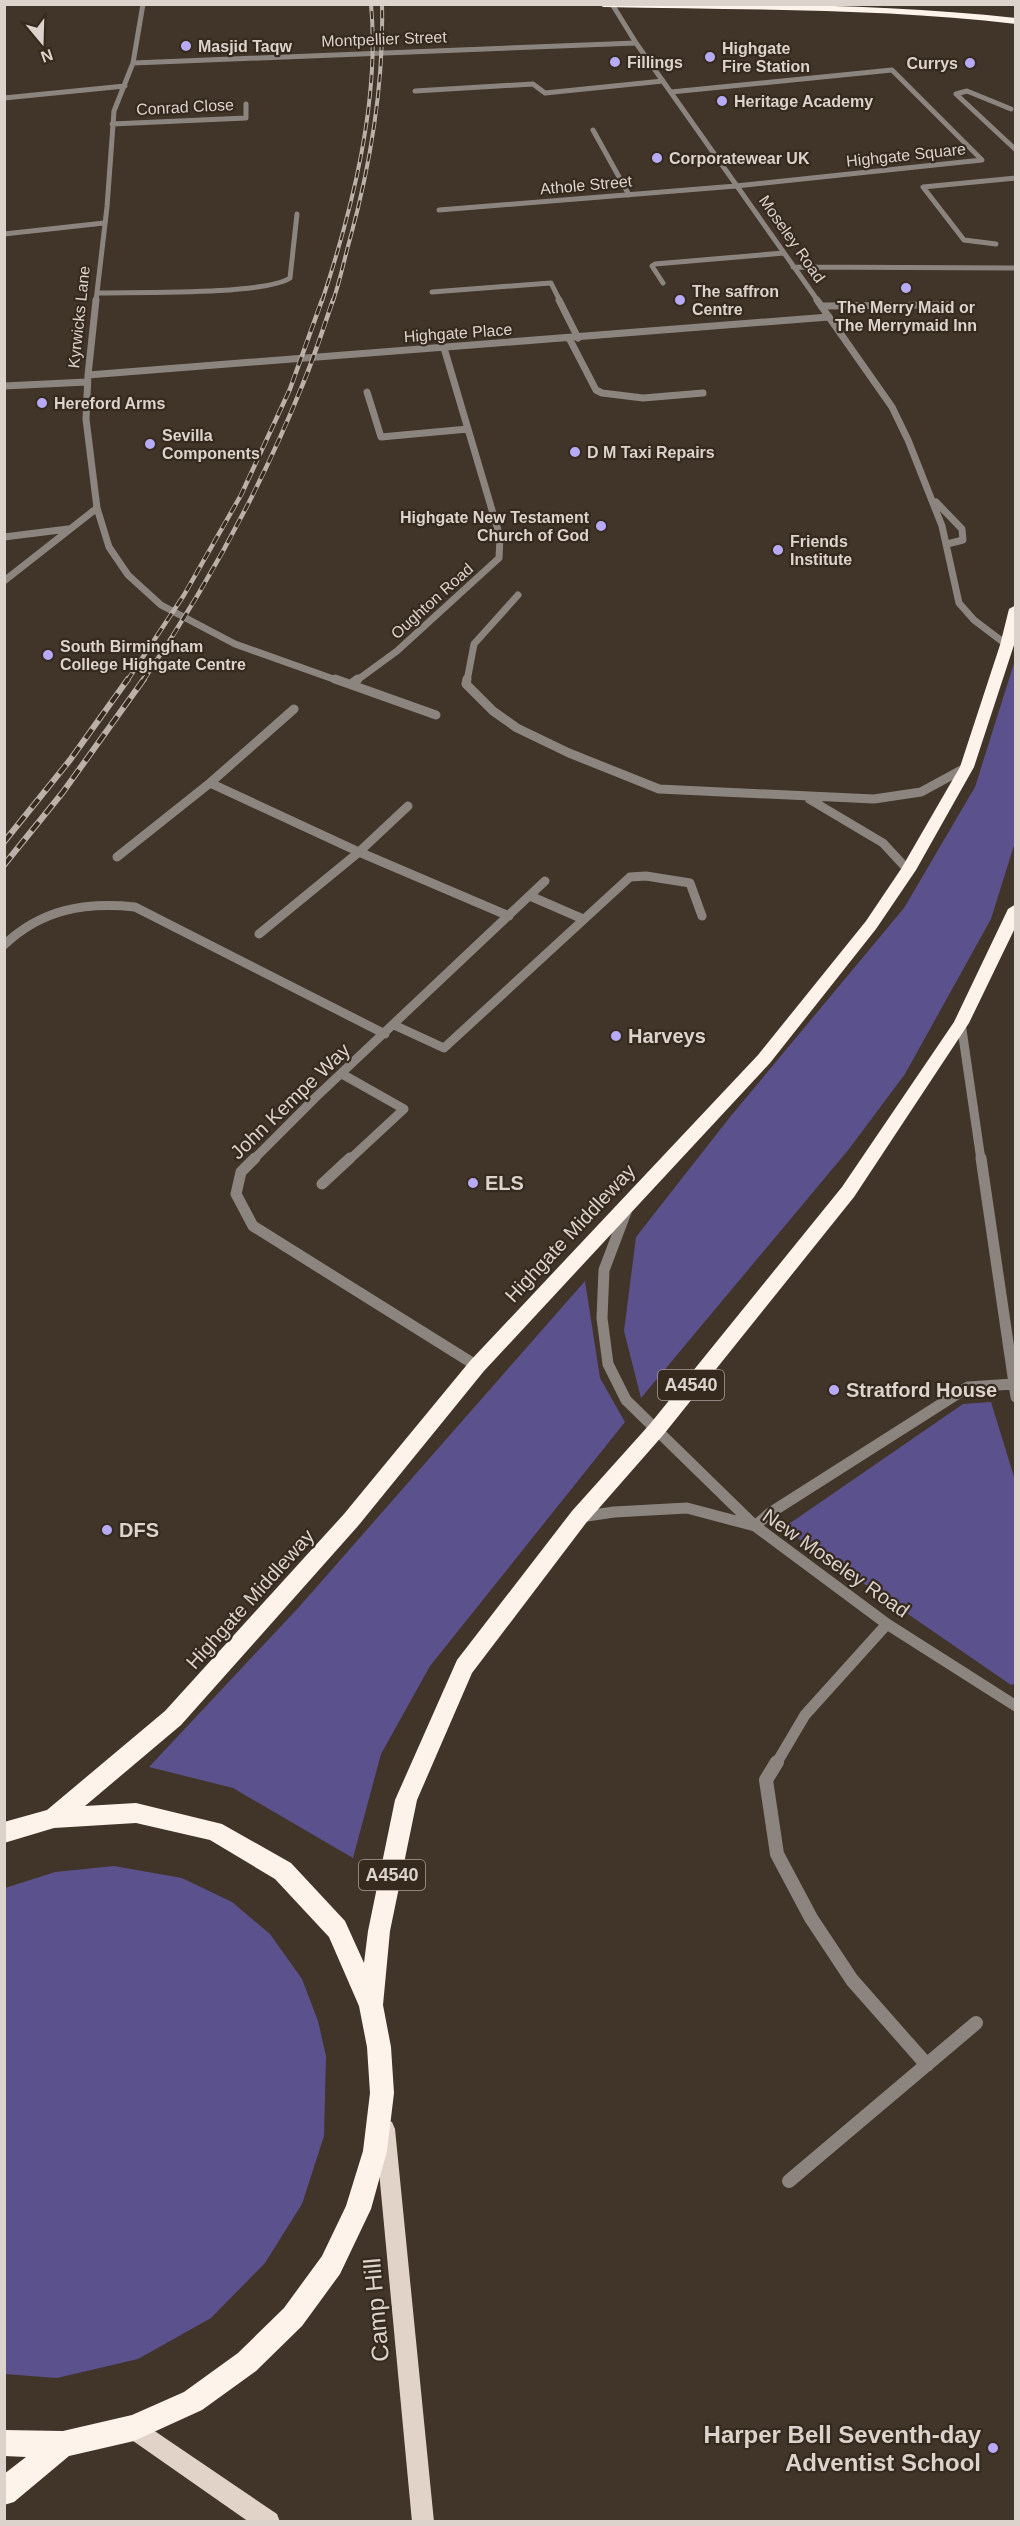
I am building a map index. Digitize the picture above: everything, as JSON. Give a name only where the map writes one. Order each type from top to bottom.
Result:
[{"type":"highway","points":[[603,4],[971,16],[1016,21]]},
{"type":"highway","points":[[971,16],[1004,11]]},
{"type":"highway","name":"Highgate Middleway","points":[[54,1818],[173,1719],[351,1520],[477,1366],[764,1059],[871,925],[908,870],[967,767],[1007,645],[1016,609]]},
{"type":"highway","name":"A4540","points":[[371,2005],[379,1931],[406,1800],[464,1668],[504,1612],[579,1517],[657,1429],[848,1192],[961,1023],[1016,909]]},
{"type":"highway","points":[[4,1833],[54,1818],[136,1813],[214,1831],[283,1870],[337,1929],[371,2005],[379,2048],[382,2093],[375,2151],[358,2209],[331,2265],[293,2317],[247,2362],[193,2401],[134,2428],[63,2444],[4,2443]]},
{"type":"highway","points":[[4,2492],[63,2444]]},
{"type":"main road","name":"Camp Hill","points":[[382,2093],[423,2522]]},
{"type":"main road","points":[[134,2428],[269,2522]]},
{"type":"street","name":"Kyrwicks Lane","points":[[142,4],[133,63],[114,111],[112,124],[105,223],[87,378],[86,419],[97,508],[109,547],[128,575],[161,605],[235,644],[436,716]]},
{"type":"street","name":"Moseley Road","points":[[613,5],[636,43],[892,407],[914,450],[933,499],[947,544],[960,604],[982,627],[1007,645]]},
{"type":"street","name":"Montpellier Street","points":[[133,63],[636,43]]},
{"type":"street","name":"Highgate Square","points":[[671,92],[892,70],[982,160],[736,186]]},
{"type":"street","points":[[415,91],[533,84],[545,93],[663,81]]},
{"type":"street","points":[[4,98],[125,86]]},
{"type":"street","points":[[1011,109],[967,91],[956,93],[1016,150]]},
{"type":"street","name":"Conrad Close","points":[[112,124],[246,118],[246,104]]},
{"type":"street","points":[[593,130],[629,195]]},
{"type":"street","points":[[996,244],[964,240],[923,187],[1016,178]]},
{"type":"street","name":"Athole Street","points":[[439,210],[736,186]]},
{"type":"street","points":[[97,293],[248,288],[281,284],[290,278],[297,214]]},
{"type":"street","points":[[4,234],[105,223]]},
{"type":"street","points":[[663,283],[653,269],[652,266],[655,264],[784,253]]},
{"type":"street","points":[[794,267],[1016,268]]},
{"type":"street","points":[[432,292],[551,283],[578,338]]},
{"type":"street","points":[[821,306],[948,304]]},
{"type":"street","name":"Highgate Place","points":[[4,386],[829,317]]},
{"type":"street","points":[[569,338],[596,390],[602,393],[643,398],[703,393]]},
{"type":"street","name":"Oughton Road","points":[[351,684],[397,651],[499,558],[500,537],[444,348]]},
{"type":"street","points":[[367,392],[381,437],[468,429]]},
{"type":"street","name":"Moseley Road","points":[[933,499],[962,529],[963,540],[947,544]]},
{"type":"street","points":[[4,580],[97,508]]},
{"type":"street","points":[[4,537],[69,529]]},
{"type":"street","points":[[518,595],[474,644],[466,684],[493,711],[517,728],[569,753],[659,789],[874,799],[921,792],[967,767]]},
{"type":"street","points":[[117,857],[210,783],[294,708]]},
{"type":"street","points":[[210,783],[359,852],[509,916]]},
{"type":"street","points":[[807,797],[883,843],[908,870]]},
{"type":"street","points":[[259,934],[359,852],[408,806]]},
{"type":"street","points":[[394,1025],[444,1048],[627,879],[636,876],[690,883],[702,916]]},
{"type":"street","name":"John Kempe Way","points":[[477,1366],[253,1226],[236,1194],[241,1172],[545,881]]},
{"type":"street","points":[[530,896],[583,919]]},
{"type":"street","points":[[4,945],[13,936],[67,909],[102,904],[135,908],[385,1034]]},
{"type":"street","points":[[961,1023],[1016,1397]]},
{"type":"street","points":[[322,1184],[404,1109],[342,1074]]},
{"type":"street","points":[[629,1203],[604,1270],[602,1318],[608,1364],[626,1400],[755,1526],[770,1513],[968,1387],[1013,1384]]},
{"type":"street","name":"New Moseley Road","points":[[579,1517],[614,1512],[687,1508],[755,1526],[887,1624],[1016,1706]]},
{"type":"street","points":[[887,1624],[805,1715],[766,1780],[777,1854],[811,1918],[852,1980],[927,2065]]},
{"type":"street","points":[[789,2181],[976,2023]]},
{"type":"shaded area","points":[[1015,660],[1015,842],[991,919],[905,1074],[849,1149],[641,1398],[624,1331],[636,1237],[730,1117],[904,908],[975,787]]},
{"type":"shaded area","points":[[585,1281],[600,1378],[625,1422],[430,1666],[381,1754],[353,1858],[233,1788],[149,1767],[299,1607]]},
{"type":"shaded area","points":[[991,1402],[1015,1480],[1016,1683],[1011,1685],[783,1528],[963,1404]]},
{"type":"shaded area","points":[[114,1866],[182,1878],[232,1902],[270,1934],[302,1979],[318,2021],[326,2056],[324,2136],[302,2204],[265,2263],[211,2318],[138,2359],[57,2378],[5,2374],[5,1888],[55,1872]]},
{"type":"railway","points":[[322,301],[344,230],[361,155],[371,79],[373,41],[371,4]]},
{"type":"railway","points":[[333,301],[364,181],[375,123],[381,64],[382,4]]},
{"type":"railway","points":[[127,681],[184,595],[241,495],[290,389],[322,300]]},
{"type":"railway","points":[[143,681],[189,610],[250,501],[286,425],[333,300]]},
{"type":"railway","points":[[4,842],[70,760],[128,679]]},
{"type":"railway","points":[[4,865],[63,792],[144,679]]},
{"type":"place","name":"Masjid Taqw","points":[[186,46]]},
{"type":"place","name":"Highgate Fire Station","points":[[710,57]]},
{"type":"place","name":"Fillings","points":[[615,62]]},
{"type":"place","name":"Currys","points":[[970,63]]},
{"type":"place","name":"Heritage Academy","points":[[722,101]]},
{"type":"place","name":"Corporatewear UK","points":[[657,158]]},
{"type":"place","name":"The Merry Maid or The Merrymaid Inn","points":[[906,288]]},
{"type":"place","name":"The saffron Centre","points":[[680,300]]},
{"type":"place","name":"Hereford Arms","points":[[42,403]]},
{"type":"place","name":"Sevilla Components","points":[[150,444]]},
{"type":"place","name":"D M Taxi Repairs","points":[[575,452]]},
{"type":"place","name":"Highgate New Testament Church of God","points":[[601,526]]},
{"type":"place","name":"Friends Institute","points":[[778,550]]},
{"type":"place","name":"South Birmingham College Highgate Centre","points":[[48,655]]},
{"type":"place","name":"Harveys","points":[[616,1036]]},
{"type":"place","name":"ELS","points":[[473,1183]]},
{"type":"place","name":"Stratford House","points":[[834,1390]]},
{"type":"place","name":"DFS","points":[[107,1530]]},
{"type":"place","name":"Harper Bell Seventh-day Adventist School","points":[[993,2448]]}]
